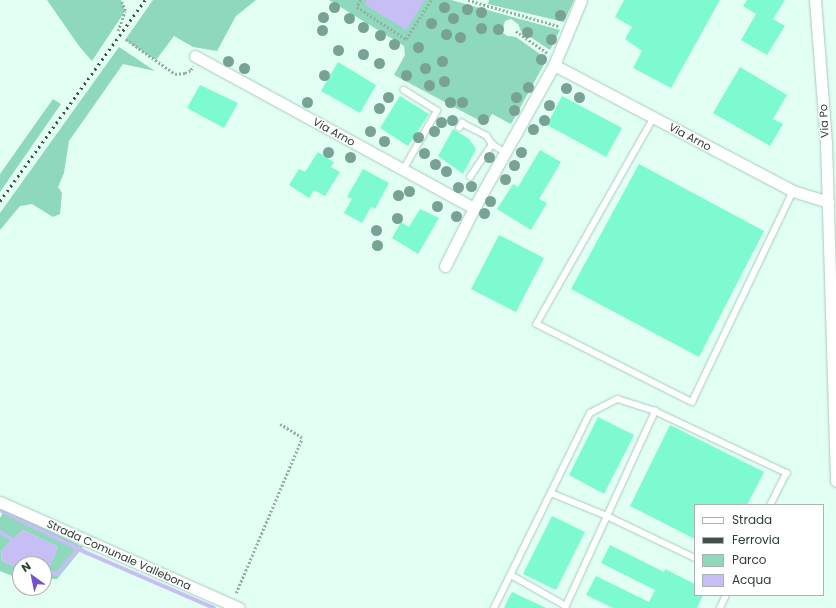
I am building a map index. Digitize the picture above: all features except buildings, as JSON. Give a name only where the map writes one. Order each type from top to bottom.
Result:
[{"type":"street","points":[[445,266],[474,208],[555,62],[581,0]]},
{"type":"street","name":"Via Po","points":[[815,0],[822,83],[828,202],[836,481]]},
{"type":"street","name":"Via Arno","points":[[195,56],[474,208]]},
{"type":"street","name":"Via Arno","points":[[555,62],[654,118],[793,191],[828,202]]},
{"type":"street","name":"Strada Comunale Vallebona","points":[[0,502],[235,606]]},
{"type":"lane","points":[[404,90],[437,111],[404,170]]},
{"type":"lane","points":[[654,118],[536,324],[692,402],[793,191]]},
{"type":"lane","points":[[459,128],[462,123],[487,136],[492,144],[505,152]]},
{"type":"lane","points":[[470,178],[492,144]]},
{"type":"lane","points":[[494,608],[590,413],[618,399],[655,411],[787,473],[772,504]]},
{"type":"lane","points":[[511,575],[565,607],[655,411]]},
{"type":"lane","points":[[551,493],[607,516],[694,558]]},
{"type":"lane","points":[[720,608],[726,596]]},
{"type":"path","points":[[118,31],[125,11],[121,0]]},
{"type":"path","points":[[361,0],[357,8],[406,39],[431,0]]},
{"type":"path","points":[[468,0],[569,29]]},
{"type":"path","points":[[516,31],[555,62]]},
{"type":"path","points":[[126,39],[175,74],[191,70],[195,56]]},
{"type":"path","points":[[235,606],[302,438],[280,424]]},
{"type":"green space","points":[[47,0],[121,0],[125,11],[92,61],[79,46]]},
{"type":"green space","points":[[153,0],[256,0],[236,16],[217,51],[193,47],[174,36],[156,60],[125,40]]},
{"type":"green space","points":[[329,0],[451,0],[560,30],[550,50],[521,31],[518,24],[511,19],[505,21],[502,32],[507,36],[516,37],[547,59],[511,124],[492,114],[486,124],[394,75],[405,55],[404,46]]},
{"type":"green space","points":[[489,0],[574,0],[564,22],[488,4]]},
{"type":"green space","points":[[119,47],[155,71],[123,64],[69,141],[64,173],[58,187],[62,193],[60,214],[53,217],[32,204],[20,206],[0,230],[0,213]]},
{"type":"green space","points":[[53,99],[61,104],[0,192],[0,174]]},
{"type":"green space","points":[[5,509],[83,547],[57,579],[52,579],[52,561],[58,547],[23,530],[1,551],[2,561],[12,565],[12,576],[0,571],[0,518]]},
{"type":"water","points":[[366,0],[425,0],[406,30],[364,4]]},
{"type":"water","points":[[23,530],[58,547],[52,561],[52,556],[12,556],[12,565],[2,561],[1,551]]},
{"type":"waterway","points":[[2,511],[87,553],[214,608]]},
{"type":"waterway","points":[[0,532],[16,542]]},
{"type":"waterway","points":[[52,572],[57,574],[79,548]]},
{"type":"railway","points":[[0,201],[145,0]]}]
